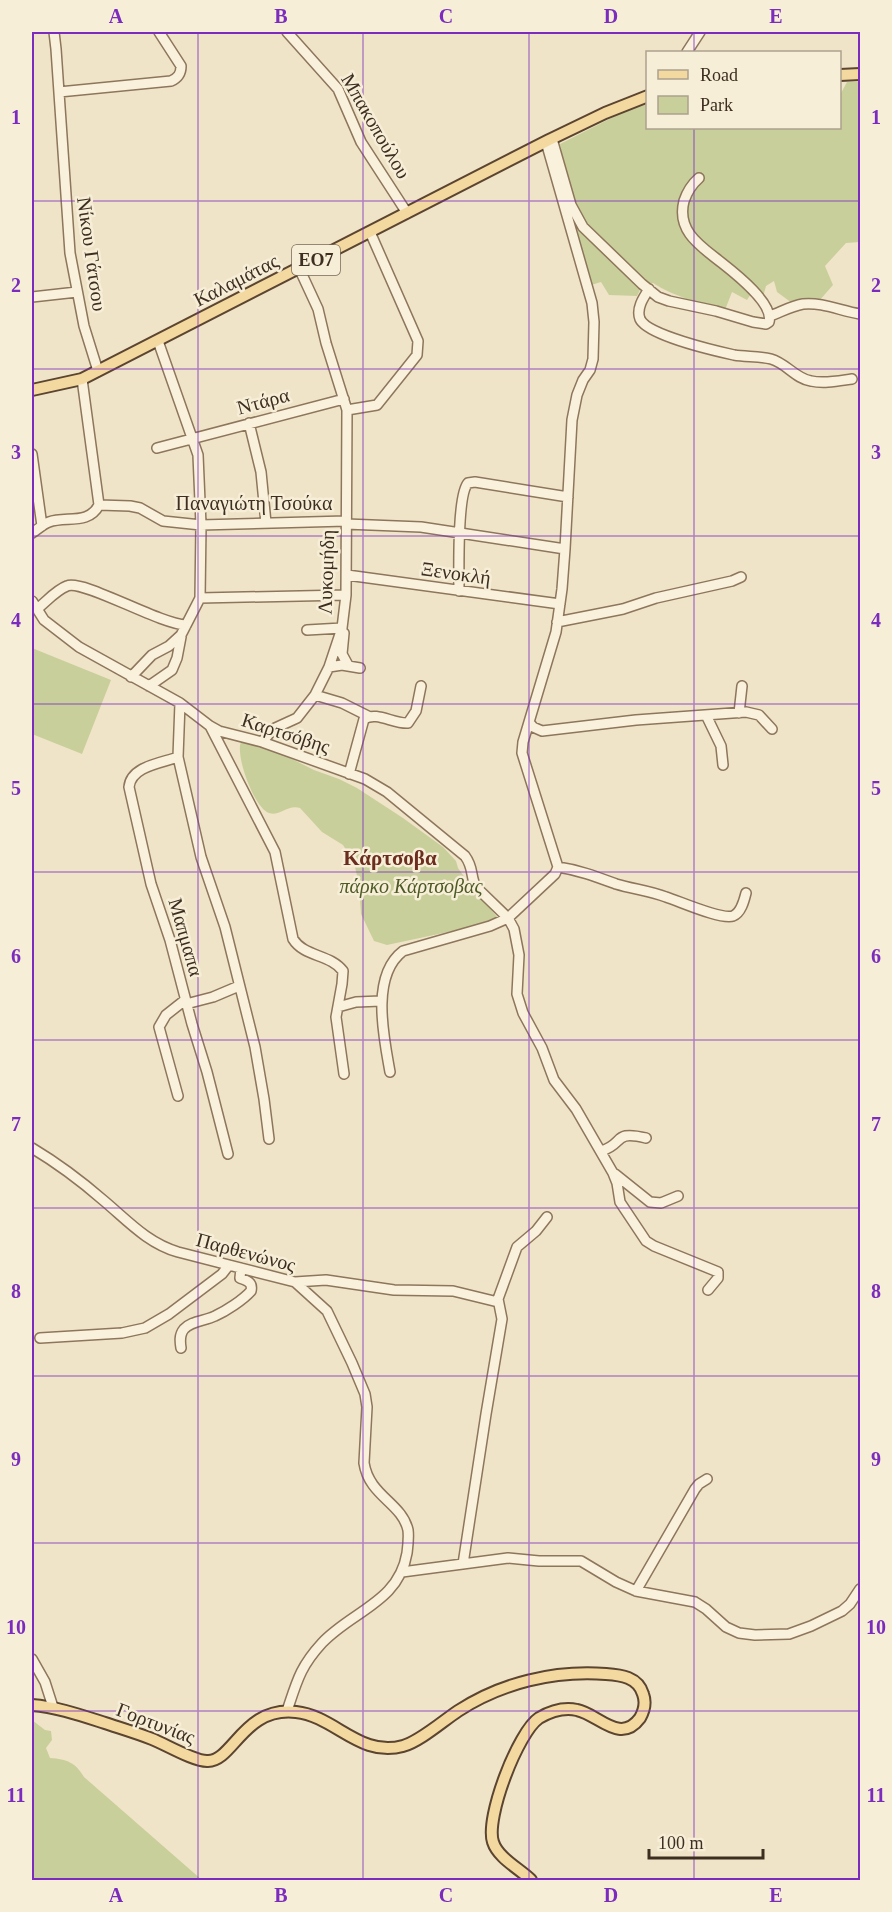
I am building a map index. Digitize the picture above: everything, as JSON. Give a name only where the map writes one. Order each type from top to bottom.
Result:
[{"type":"main road","points":[[841,75],[861,74]]},
{"type":"main road","name":"ΕΟ7","points":[[549,140],[605,113],[646,97]]},
{"type":"main road","name":"Καλαμάτας","points":[[32,390],[82,379],[549,140]]},
{"type":"main road","points":[[287,1712],[305,1713],[323,1720],[364,1744],[385,1749],[408,1744],[486,1695],[534,1678],[594,1673],[621,1676],[632,1680],[640,1688],[645,1702],[642,1713],[632,1725],[614,1728],[580,1711],[556,1710],[536,1719],[517,1746],[491,1828],[497,1850],[531,1881]]},
{"type":"main road","name":"Γορτυνίας","points":[[32,1705],[53,1707],[142,1735],[206,1761],[214,1760],[221,1755],[244,1730],[258,1719],[266,1715],[287,1712]]},
{"type":"street","name":"Νίκου Γάτσου","points":[[54,32],[70,253],[86,336],[98,371]]},
{"type":"street","points":[[59,92],[171,81],[176,78],[181,66],[159,32]]},
{"type":"street","name":"Μπακοπούλου","points":[[287,32],[338,88],[361,142],[407,213]]},
{"type":"street","points":[[688,51],[700,32]]},
{"type":"street","points":[[549,140],[571,205],[583,227],[658,297],[669,302],[766,324],[770,316],[768,308],[759,296],[688,233],[683,219],[684,204],[690,187],[699,178]]},
{"type":"street","points":[[390,1072],[381,1001],[387,975],[395,960],[403,951],[490,926],[508,918],[555,874],[558,867],[522,753],[523,742],[557,622],[565,549],[572,420],[577,395],[591,366],[594,322],[592,303],[549,140]]},
{"type":"street","points":[[347,410],[377,405],[412,363],[419,351],[418,341],[370,232]]},
{"type":"street","name":"Λυκομήδη","points":[[299,268],[318,309],[330,358],[347,410],[348,432],[345,477],[347,575],[342,628],[307,630]]},
{"type":"street","points":[[649,289],[639,309],[640,318],[647,327],[656,332],[732,354],[772,359],[789,368],[802,379],[809,381],[830,382],[852,379]]},
{"type":"street","points":[[32,297],[77,292]]},
{"type":"street","points":[[770,316],[803,304],[826,306],[861,314]]},
{"type":"street","points":[[148,686],[172,670],[186,624],[200,598],[201,525],[198,455],[158,340]]},
{"type":"street","points":[[82,379],[99,505]]},
{"type":"street","name":"Ντάρα","points":[[157,448],[344,399]]},
{"type":"street","points":[[249,423],[261,472],[266,523]]},
{"type":"street","points":[[32,453],[42,526]]},
{"type":"street","points":[[459,591],[459,534],[465,487],[471,482],[568,497]]},
{"type":"street","name":"Παναγιώτη Τσούκα","points":[[32,533],[48,522],[89,516],[99,505],[130,506],[143,510],[163,522],[201,525],[346,523],[421,527],[565,549]]},
{"type":"street","name":"Ξενοκλή","points":[[347,575],[560,604]]},
{"type":"street","points":[[557,622],[623,609],[741,577]]},
{"type":"street","points":[[33,606],[72,585],[91,590],[164,620],[186,624]]},
{"type":"street","points":[[200,598],[346,595]]},
{"type":"street","name":"Καρτσόβης","points":[[33,606],[47,622],[79,647],[180,703],[219,731],[262,742],[365,779],[387,792],[465,856],[472,867],[476,887],[508,918]]},
{"type":"street","points":[[342,628],[345,634],[342,654],[348,665]]},
{"type":"street","points":[[262,742],[273,729],[297,718],[315,695],[329,667],[342,628]]},
{"type":"street","points":[[131,677],[152,655],[170,646],[182,635]]},
{"type":"street","points":[[329,667],[348,665],[360,668]]},
{"type":"street","points":[[315,695],[368,716],[408,723],[416,711],[421,686]]},
{"type":"street","points":[[739,713],[742,686]]},
{"type":"street","points":[[180,703],[178,757],[201,858],[225,927],[255,1047],[269,1139]]},
{"type":"street","points":[[529,722],[533,727],[542,731],[636,720],[746,712],[759,716],[772,729]]},
{"type":"street","points":[[349,774],[361,725],[368,716]]},
{"type":"street","points":[[706,716],[721,746],[723,765]]},
{"type":"street","points":[[210,726],[275,852],[293,939],[302,949],[335,963],[343,971],[338,1007],[338,1035],[344,1074]]},
{"type":"street","name":"Μαπμαπα","points":[[178,757],[143,769],[135,774],[129,784],[151,884],[170,940],[228,1155]]},
{"type":"street","points":[[558,867],[586,873],[727,917],[738,913],[746,893]]},
{"type":"street","points":[[508,918],[516,936],[519,955],[517,994],[554,1080],[576,1109],[601,1151],[617,1183],[621,1202],[646,1241],[718,1272],[718,1278],[708,1290]]},
{"type":"street","points":[[178,1096],[159,1027],[163,1019],[171,1010],[186,1002],[213,997],[239,986]]},
{"type":"street","points":[[338,1007],[356,1002],[381,1001]]},
{"type":"street","points":[[601,1151],[613,1147],[619,1138],[625,1135],[646,1138]]},
{"type":"street","name":"Παρθενώνος","points":[[32,1148],[73,1176],[152,1242],[172,1250],[295,1282],[331,1317],[362,1384],[367,1407],[363,1463],[365,1473],[372,1485],[398,1511],[405,1522],[409,1537],[402,1572],[389,1591],[334,1632],[310,1657],[300,1672],[287,1712]]},
{"type":"street","points":[[613,1173],[650,1202],[661,1203],[678,1196]]},
{"type":"street","points":[[463,1564],[502,1319],[498,1302],[517,1247],[536,1232],[547,1217]]},
{"type":"street","points":[[40,1338],[109,1334],[145,1328],[169,1314],[222,1274],[229,1265]]},
{"type":"street","points":[[181,1348],[181,1336],[184,1329],[192,1323],[214,1317],[251,1292],[248,1281],[240,1278],[241,1268]]},
{"type":"street","points":[[295,1282],[326,1280],[394,1290],[453,1291],[469,1293],[498,1302]]},
{"type":"street","points":[[636,1591],[695,1489],[707,1479]]},
{"type":"street","points":[[402,1572],[508,1558],[581,1561],[636,1591],[695,1602],[726,1627],[739,1633],[778,1635],[789,1634],[811,1626],[842,1611],[861,1589]]},
{"type":"street","points":[[32,1659],[45,1682],[53,1707]]},
{"type":"green space","points":[[847,82],[860,82],[860,242],[846,243],[825,266],[833,285],[819,301],[792,303],[777,292],[774,281],[766,286],[763,297],[754,289],[747,300],[732,292],[725,310],[679,296],[653,283],[641,288],[637,296],[609,295],[601,282],[588,286],[555,164],[562,155],[560,144],[629,109],[646,103],[646,129],[841,129],[841,93]]},
{"type":"green space","points":[[32,648],[111,680],[82,754],[32,734]]},
{"type":"green space","name":"πάρκο Κάρτσοβας","points":[[241,742],[254,743],[339,779],[403,818],[443,847],[498,918],[490,923],[387,945],[374,941],[361,914],[359,884],[354,863],[343,845],[322,832],[300,808],[296,807],[273,814],[263,809],[252,792],[243,769]]},
{"type":"green space","points":[[32,1720],[45,1730],[51,1731],[52,1740],[46,1748],[50,1758],[61,1759],[78,1768],[84,1777],[202,1880],[32,1880]]},
{"type":"district","name":"Κάρτσοβα","points":[[390,858]]}]
